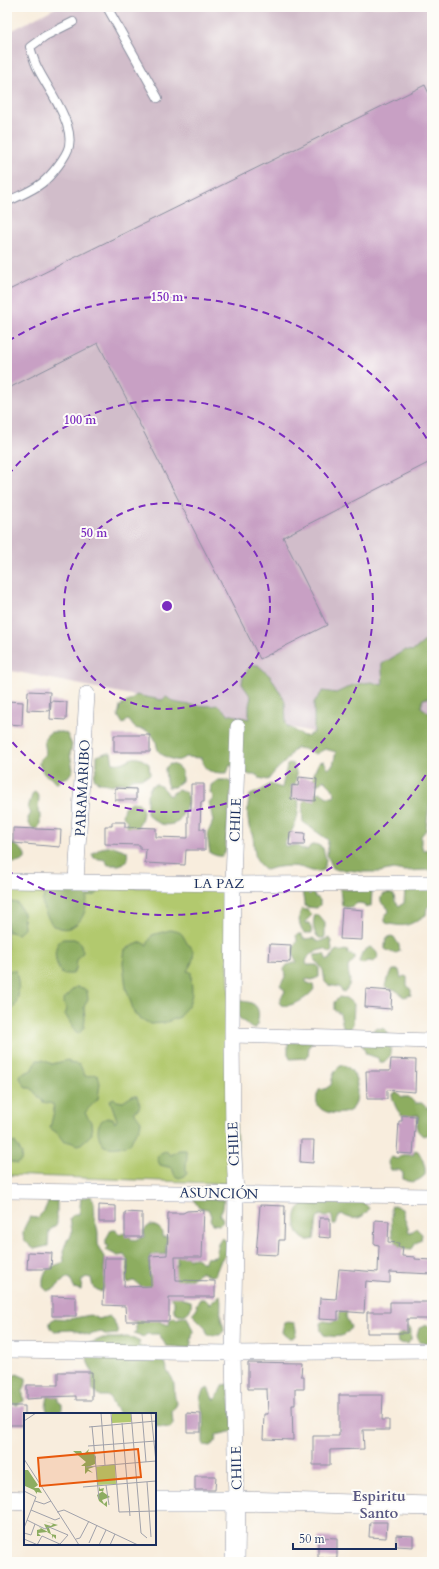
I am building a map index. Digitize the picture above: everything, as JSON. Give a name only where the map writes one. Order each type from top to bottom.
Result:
[{"type":"street","name":"PARAMARIBO","points":[[76,882],[87,694]]},
{"type":"street","name":"CHILE","points":[[235,1562],[236,1501],[234,1353],[236,1194],[233,1135],[232,1035],[233,884],[238,727]]},
{"type":"street","name":"LA PAZ","points":[[7,881],[233,884],[432,882]]},
{"type":"street","points":[[232,1035],[432,1041]]},
{"type":"street","name":"ASUNCIÓN","points":[[7,1191],[432,1196]]},
{"type":"street","points":[[7,1350],[234,1353],[432,1351]]},
{"type":"street","points":[[7,1500],[24,1500]]},
{"type":"street","points":[[156,1501],[236,1501],[432,1506]]},
{"type":"lane","points":[[107,7],[158,98]]},
{"type":"lane","points":[[7,202],[41,184],[62,160],[69,147],[69,132],[67,126],[56,101],[37,67],[30,47],[45,36],[73,22]]},
{"type":"shaded area","points":[[57,7],[432,7],[432,756],[7,670],[7,33]]},
{"type":"green space","points":[[426,640],[432,643],[432,697],[423,699],[421,707],[432,715],[432,795],[426,830],[421,836],[421,843],[423,850],[432,849],[432,870],[404,871],[393,869],[380,872],[363,872],[338,870],[333,868],[327,855],[328,840],[303,822],[303,805],[309,796],[320,792],[327,797],[334,797],[335,794],[332,788],[324,780],[319,784],[315,784],[314,773],[319,762],[324,761],[328,769],[333,765],[336,752],[325,749],[316,754],[304,749],[296,748],[268,780],[259,778],[257,775],[250,775],[230,765],[227,773],[214,772],[204,766],[201,758],[185,757],[176,760],[165,756],[158,750],[156,741],[151,734],[134,727],[128,720],[123,724],[118,716],[120,706],[131,700],[136,695],[162,700],[166,697],[174,702],[189,705],[218,705],[228,714],[249,719],[249,705],[251,697],[242,684],[243,677],[251,665],[258,665],[271,677],[285,701],[286,724],[288,727],[292,728],[303,736],[306,736],[314,732],[314,702],[323,691],[336,693],[353,685],[371,682],[382,685],[382,664],[405,650],[413,651]]},
{"type":"green space","points":[[51,732],[63,732],[67,734],[72,745],[70,754],[73,770],[68,777],[61,779],[58,783],[55,783],[51,778],[44,774],[39,764],[40,759],[45,755],[46,751],[44,740]]},
{"type":"green space","points":[[105,753],[111,753],[113,763],[119,763],[134,758],[143,760],[149,764],[150,775],[132,779],[127,783],[117,783],[111,785],[98,782],[94,778],[97,766],[97,756]]},
{"type":"green space","points":[[292,763],[296,770],[296,779],[295,785],[290,787],[297,794],[299,807],[294,827],[284,844],[285,846],[296,845],[307,850],[310,846],[316,844],[323,848],[326,860],[324,870],[314,871],[291,866],[266,870],[262,867],[255,856],[253,837],[248,818],[250,795],[262,790],[270,784],[282,788],[287,765]]},
{"type":"green space","points":[[170,764],[175,765],[182,771],[182,781],[174,787],[168,787],[166,782],[165,768]]},
{"type":"green space","points":[[218,780],[226,780],[232,783],[225,853],[221,856],[210,853],[207,835],[213,821],[209,802],[212,801],[213,796],[210,793],[211,785]]},
{"type":"green space","points":[[156,784],[161,786],[169,796],[177,790],[186,792],[188,801],[178,822],[169,825],[161,824],[147,814],[147,795],[151,786]]},
{"type":"green space","points":[[35,792],[39,796],[38,813],[40,814],[40,824],[37,830],[30,826],[28,818],[31,813],[28,809],[33,793]]},
{"type":"green space","points":[[132,802],[139,803],[143,811],[136,832],[127,827],[127,821],[122,816],[124,807]]},
{"type":"green space","points":[[13,844],[20,848],[25,856],[25,859],[20,862],[12,863],[7,860],[7,845]]},
{"type":"green space","points":[[113,846],[127,851],[127,862],[119,865],[108,865],[105,860],[94,858],[92,854],[101,848]]},
{"type":"green space","points":[[432,883],[432,903],[427,908],[426,915],[415,922],[403,926],[386,923],[384,919],[386,914],[389,912],[388,908],[382,903],[381,897],[383,895],[394,895],[395,901],[399,906],[404,903],[405,890]]},
{"type":"green space","points":[[7,887],[224,888],[239,1184],[7,1175]]},
{"type":"green space","points":[[48,889],[99,890],[96,895],[87,897],[85,911],[80,920],[74,926],[65,929],[53,926],[43,908],[43,899]]},
{"type":"green space","points":[[340,889],[372,891],[371,906],[366,908],[364,904],[358,903],[349,907],[342,906]]},
{"type":"green space","points":[[302,890],[312,891],[315,897],[320,900],[320,905],[317,908],[306,907]]},
{"type":"green space","points":[[7,901],[17,903],[23,912],[24,929],[18,934],[7,931]]},
{"type":"green space","points":[[302,909],[307,910],[312,915],[306,923],[310,923],[312,933],[304,933],[301,928],[299,918]]},
{"type":"green space","points":[[315,915],[318,915],[325,923],[324,938],[319,938],[314,931],[313,924]]},
{"type":"green space","points":[[170,930],[177,931],[181,934],[193,950],[193,960],[187,971],[191,972],[191,1000],[180,1017],[164,1023],[150,1024],[135,1015],[126,988],[123,963],[125,949],[142,942],[147,945],[152,935]]},
{"type":"green space","points":[[301,934],[304,939],[313,938],[318,942],[329,938],[331,941],[332,951],[330,953],[325,949],[309,956],[306,962],[307,965],[317,965],[319,968],[319,977],[312,980],[306,979],[306,982],[313,985],[314,989],[299,1002],[285,1006],[281,1005],[279,1002],[285,991],[280,985],[285,977],[284,969],[287,965],[297,962],[293,955],[293,947],[297,942],[296,935]]},
{"type":"green space","points":[[391,936],[394,937],[399,945],[400,951],[396,953],[392,953],[385,949],[386,939]]},
{"type":"green space","points":[[63,939],[74,939],[80,942],[83,952],[77,960],[76,969],[73,974],[62,974],[56,961],[55,955],[57,946]]},
{"type":"green space","points":[[370,947],[375,950],[378,956],[376,960],[374,962],[368,961],[363,964],[359,962],[360,957],[366,949]]},
{"type":"green space","points":[[337,950],[341,952],[345,950],[348,951],[348,954],[355,956],[355,959],[348,967],[350,983],[344,992],[339,987],[328,985],[325,982],[323,970],[314,958],[315,955],[324,954],[327,960],[330,959]]},
{"type":"green space","points":[[393,970],[399,970],[401,978],[404,976],[407,977],[407,985],[411,990],[411,995],[404,997],[396,990],[385,987],[387,979]]},
{"type":"green space","points":[[7,971],[16,971],[19,990],[15,1006],[7,1016]]},
{"type":"green space","points":[[76,987],[83,988],[87,991],[88,999],[84,1007],[84,1027],[79,1034],[76,1033],[65,1014],[67,1010],[64,1004],[64,998],[68,996],[69,993]]},
{"type":"green space","points":[[339,997],[346,998],[354,1004],[353,1024],[349,1031],[344,1030],[340,1014],[334,1010],[334,1002]]},
{"type":"green space","points":[[238,998],[241,1001],[252,1003],[258,1009],[256,1028],[251,1028],[236,1015]]},
{"type":"green space","points":[[375,1028],[385,1029],[391,1043],[391,1055],[384,1062],[379,1062],[378,1058],[366,1054],[362,1044],[365,1032],[373,1031]]},
{"type":"green space","points":[[313,1040],[306,1058],[290,1059],[288,1054],[288,1043]]},
{"type":"green space","points":[[37,1060],[43,1060],[52,1064],[68,1060],[70,1063],[80,1065],[85,1076],[95,1074],[98,1076],[100,1083],[98,1099],[85,1113],[91,1122],[92,1134],[81,1144],[77,1145],[70,1142],[64,1142],[57,1133],[50,1128],[54,1111],[53,1104],[43,1102],[31,1088],[26,1088],[20,1078],[20,1075],[32,1070]]},
{"type":"green space","points":[[342,1065],[350,1069],[356,1078],[357,1096],[353,1108],[349,1111],[336,1114],[322,1110],[316,1099],[319,1090],[325,1089],[331,1085],[334,1074]]},
{"type":"green space","points":[[395,1092],[402,1097],[409,1097],[415,1103],[422,1103],[427,1108],[432,1107],[432,1133],[423,1136],[420,1133],[417,1128],[418,1115],[405,1116],[399,1112],[395,1106],[392,1096]]},
{"type":"green space","points":[[132,1096],[137,1096],[140,1105],[138,1110],[135,1110],[135,1113],[141,1121],[140,1127],[131,1143],[118,1147],[104,1146],[98,1132],[100,1123],[107,1118],[113,1118],[115,1123],[117,1120],[110,1100],[114,1098],[117,1101],[123,1102]]},
{"type":"green space","points":[[15,1142],[22,1154],[21,1161],[17,1164],[9,1161],[7,1162],[7,1145]]},
{"type":"green space","points":[[179,1150],[186,1150],[187,1173],[185,1176],[179,1178],[175,1176],[172,1168],[160,1165],[157,1158],[159,1154],[163,1152],[166,1151],[171,1155]]},
{"type":"green space","points":[[415,1150],[418,1151],[423,1160],[425,1175],[417,1181],[412,1182],[403,1179],[403,1173],[399,1170],[391,1170],[388,1162],[392,1157],[397,1159],[402,1155],[413,1155]]},
{"type":"green space","points":[[91,1196],[93,1199],[95,1221],[98,1232],[98,1246],[105,1256],[104,1270],[107,1283],[101,1292],[93,1287],[91,1278],[86,1277],[82,1280],[81,1290],[74,1288],[70,1278],[66,1278],[54,1289],[47,1291],[43,1287],[45,1272],[50,1268],[64,1262],[63,1251],[72,1232],[70,1218],[74,1214],[79,1214],[81,1198]]},
{"type":"green space","points":[[194,1197],[224,1200],[223,1208],[220,1214],[223,1222],[219,1225],[213,1224],[210,1220],[211,1216],[208,1209],[198,1206],[195,1203]]},
{"type":"green space","points":[[315,1197],[325,1203],[330,1199],[336,1203],[349,1204],[352,1201],[364,1203],[369,1208],[364,1215],[357,1218],[349,1218],[342,1214],[339,1216],[336,1224],[333,1224],[332,1217],[330,1215],[326,1217],[320,1215],[317,1219],[314,1239],[303,1239],[297,1230],[297,1213],[302,1205]]},
{"type":"green space","points":[[57,1200],[57,1224],[49,1231],[48,1246],[34,1249],[24,1238],[23,1231],[30,1217],[37,1218],[44,1211],[48,1202]]},
{"type":"green space","points":[[394,1205],[402,1209],[409,1232],[412,1232],[416,1228],[422,1234],[421,1240],[416,1243],[412,1249],[401,1249],[392,1236],[391,1206]]},
{"type":"green space","points":[[150,1225],[159,1228],[162,1231],[162,1237],[169,1237],[166,1243],[166,1254],[150,1255],[149,1275],[152,1279],[177,1265],[177,1256],[185,1255],[190,1259],[196,1258],[202,1262],[205,1262],[206,1258],[216,1257],[218,1244],[221,1238],[227,1243],[226,1255],[221,1260],[215,1275],[211,1276],[201,1272],[192,1279],[183,1279],[182,1298],[191,1301],[190,1310],[184,1315],[178,1314],[174,1311],[174,1301],[170,1296],[143,1288],[134,1281],[128,1283],[128,1262],[124,1255],[118,1256],[106,1250],[109,1246],[106,1245],[106,1239],[111,1230],[116,1230],[120,1235],[122,1233],[128,1234],[132,1240],[136,1240],[144,1237],[144,1230]]},
{"type":"green space","points":[[220,1295],[221,1318],[224,1331],[220,1335],[208,1335],[205,1327],[192,1314],[197,1308],[196,1305],[200,1299],[205,1299],[210,1304]]},
{"type":"green space","points":[[340,1309],[347,1310],[346,1317],[351,1327],[349,1331],[340,1336],[324,1335],[321,1331],[320,1323],[324,1321],[331,1322],[339,1319]]},
{"type":"green space","points":[[90,1315],[99,1319],[109,1316],[115,1324],[118,1334],[107,1335],[101,1332],[89,1335],[72,1330],[54,1331],[50,1328],[50,1322],[54,1318],[70,1319]]},
{"type":"green space","points":[[159,1317],[160,1322],[169,1325],[170,1319],[175,1317],[176,1319],[187,1317],[193,1331],[190,1348],[166,1346],[159,1334],[147,1334],[143,1337],[134,1333],[136,1331],[136,1322],[129,1321]]},
{"type":"green space","points":[[284,1323],[294,1323],[296,1328],[295,1335],[291,1338],[282,1332]]},
{"type":"green space","points":[[427,1325],[432,1327],[432,1343],[428,1344],[419,1342],[417,1336],[419,1328]]},
{"type":"green space","points":[[408,1326],[411,1329],[411,1340],[407,1344],[398,1343],[398,1335],[404,1333]]},
{"type":"green space","points":[[103,1338],[132,1338],[140,1342],[138,1346],[153,1351],[164,1361],[167,1371],[173,1380],[177,1404],[172,1412],[173,1424],[170,1428],[156,1426],[156,1413],[118,1413],[108,1396],[101,1396],[93,1391],[92,1371],[88,1363],[85,1345]]},
{"type":"green space","points":[[17,1374],[26,1378],[26,1381],[23,1392],[24,1401],[17,1405],[13,1404],[11,1397],[13,1390],[9,1385],[11,1377]]},
{"type":"green space","points":[[228,1384],[234,1431],[216,1435],[216,1441],[210,1446],[203,1445],[203,1414],[200,1400],[201,1395],[203,1391],[208,1388],[213,1399],[216,1399],[223,1385]]},
{"type":"green space","points":[[48,1396],[56,1396],[62,1404],[62,1410],[59,1413],[48,1413],[46,1407]]},
{"type":"building","points":[[425,85],[432,100],[432,461],[283,537],[327,625],[260,659],[98,343],[7,389],[7,291]]},
{"type":"building","points":[[28,691],[50,692],[49,711],[27,710]]},
{"type":"building","points":[[7,701],[23,702],[22,725],[7,724]]},
{"type":"building","points":[[51,701],[67,702],[66,720],[50,719]]},
{"type":"building","points":[[114,735],[150,735],[150,752],[114,752]]},
{"type":"building","points":[[299,777],[317,779],[315,801],[291,799],[292,785],[298,786]]},
{"type":"building","points":[[191,784],[204,784],[204,802],[201,802],[200,829],[205,829],[205,850],[186,850],[185,865],[145,863],[146,849],[140,849],[140,845],[105,844],[105,826],[112,826],[112,822],[125,822],[125,827],[156,828],[156,837],[188,838],[188,809],[191,809]]},
{"type":"building","points":[[115,788],[136,789],[136,800],[115,800]]},
{"type":"building","points":[[13,828],[61,830],[60,847],[13,843]]},
{"type":"building","points":[[290,832],[305,833],[304,845],[289,845]]},
{"type":"building","points":[[342,908],[363,910],[362,940],[340,939]]},
{"type":"building","points":[[270,944],[291,945],[290,962],[269,961]]},
{"type":"building","points":[[366,989],[392,991],[391,1009],[365,1007]]},
{"type":"building","points":[[391,1059],[416,1060],[415,1092],[387,1090],[387,1099],[367,1099],[366,1071],[390,1071]]},
{"type":"building","points":[[402,1115],[416,1116],[413,1154],[397,1153],[399,1121],[402,1121]]},
{"type":"building","points":[[301,1140],[314,1140],[313,1163],[300,1162]]},
{"type":"building","points":[[99,1205],[116,1206],[116,1222],[99,1222]]},
{"type":"building","points":[[260,1205],[285,1206],[284,1240],[279,1240],[278,1255],[256,1254]]},
{"type":"building","points":[[204,1210],[202,1257],[175,1257],[176,1280],[215,1281],[215,1297],[169,1297],[169,1321],[126,1321],[125,1306],[103,1305],[105,1258],[125,1258],[124,1287],[151,1286],[150,1256],[167,1255],[168,1213],[183,1213],[187,1211]]},
{"type":"building","points":[[125,1212],[142,1213],[142,1237],[125,1237]]},
{"type":"building","points":[[320,1218],[330,1218],[330,1238],[319,1237]]},
{"type":"building","points":[[375,1220],[389,1221],[388,1242],[399,1243],[398,1247],[403,1247],[402,1256],[415,1257],[415,1259],[432,1260],[432,1274],[390,1272],[390,1283],[366,1281],[364,1313],[338,1311],[338,1320],[319,1319],[320,1298],[336,1299],[339,1269],[378,1272],[379,1245],[374,1244]]},
{"type":"building","points":[[28,1252],[52,1253],[51,1269],[27,1269]]},
{"type":"building","points":[[52,1296],[76,1297],[76,1316],[52,1316]]},
{"type":"building","points":[[390,1302],[432,1302],[432,1319],[407,1319],[407,1333],[367,1333],[367,1312],[390,1312]]},
{"type":"building","points":[[248,1362],[302,1363],[301,1376],[304,1376],[304,1389],[295,1389],[295,1405],[292,1405],[293,1440],[263,1439],[264,1414],[268,1414],[267,1389],[248,1389]]},
{"type":"building","points":[[58,1372],[92,1372],[92,1400],[76,1400],[76,1396],[27,1399],[27,1385],[58,1385]]},
{"type":"building","points":[[339,1395],[383,1395],[382,1420],[389,1420],[389,1430],[363,1430],[364,1449],[330,1450],[330,1465],[313,1465],[313,1436],[339,1436]]},
{"type":"building","points":[[7,1406],[25,1406],[24,1425],[7,1425]]},
{"type":"building","points":[[187,1413],[201,1414],[201,1432],[187,1432]]},
{"type":"building","points":[[195,1476],[216,1476],[215,1490],[195,1490]]},
{"type":"building","points":[[370,1522],[387,1522],[386,1538],[369,1537]]},
{"type":"building","points":[[396,1535],[413,1536],[413,1547],[396,1546]]},
{"type":"building","points":[[318,1537],[337,1538],[337,1558],[318,1558]]},
{"type":"district","name":"Espiritu Santo","points":[[379,1504]]}]
